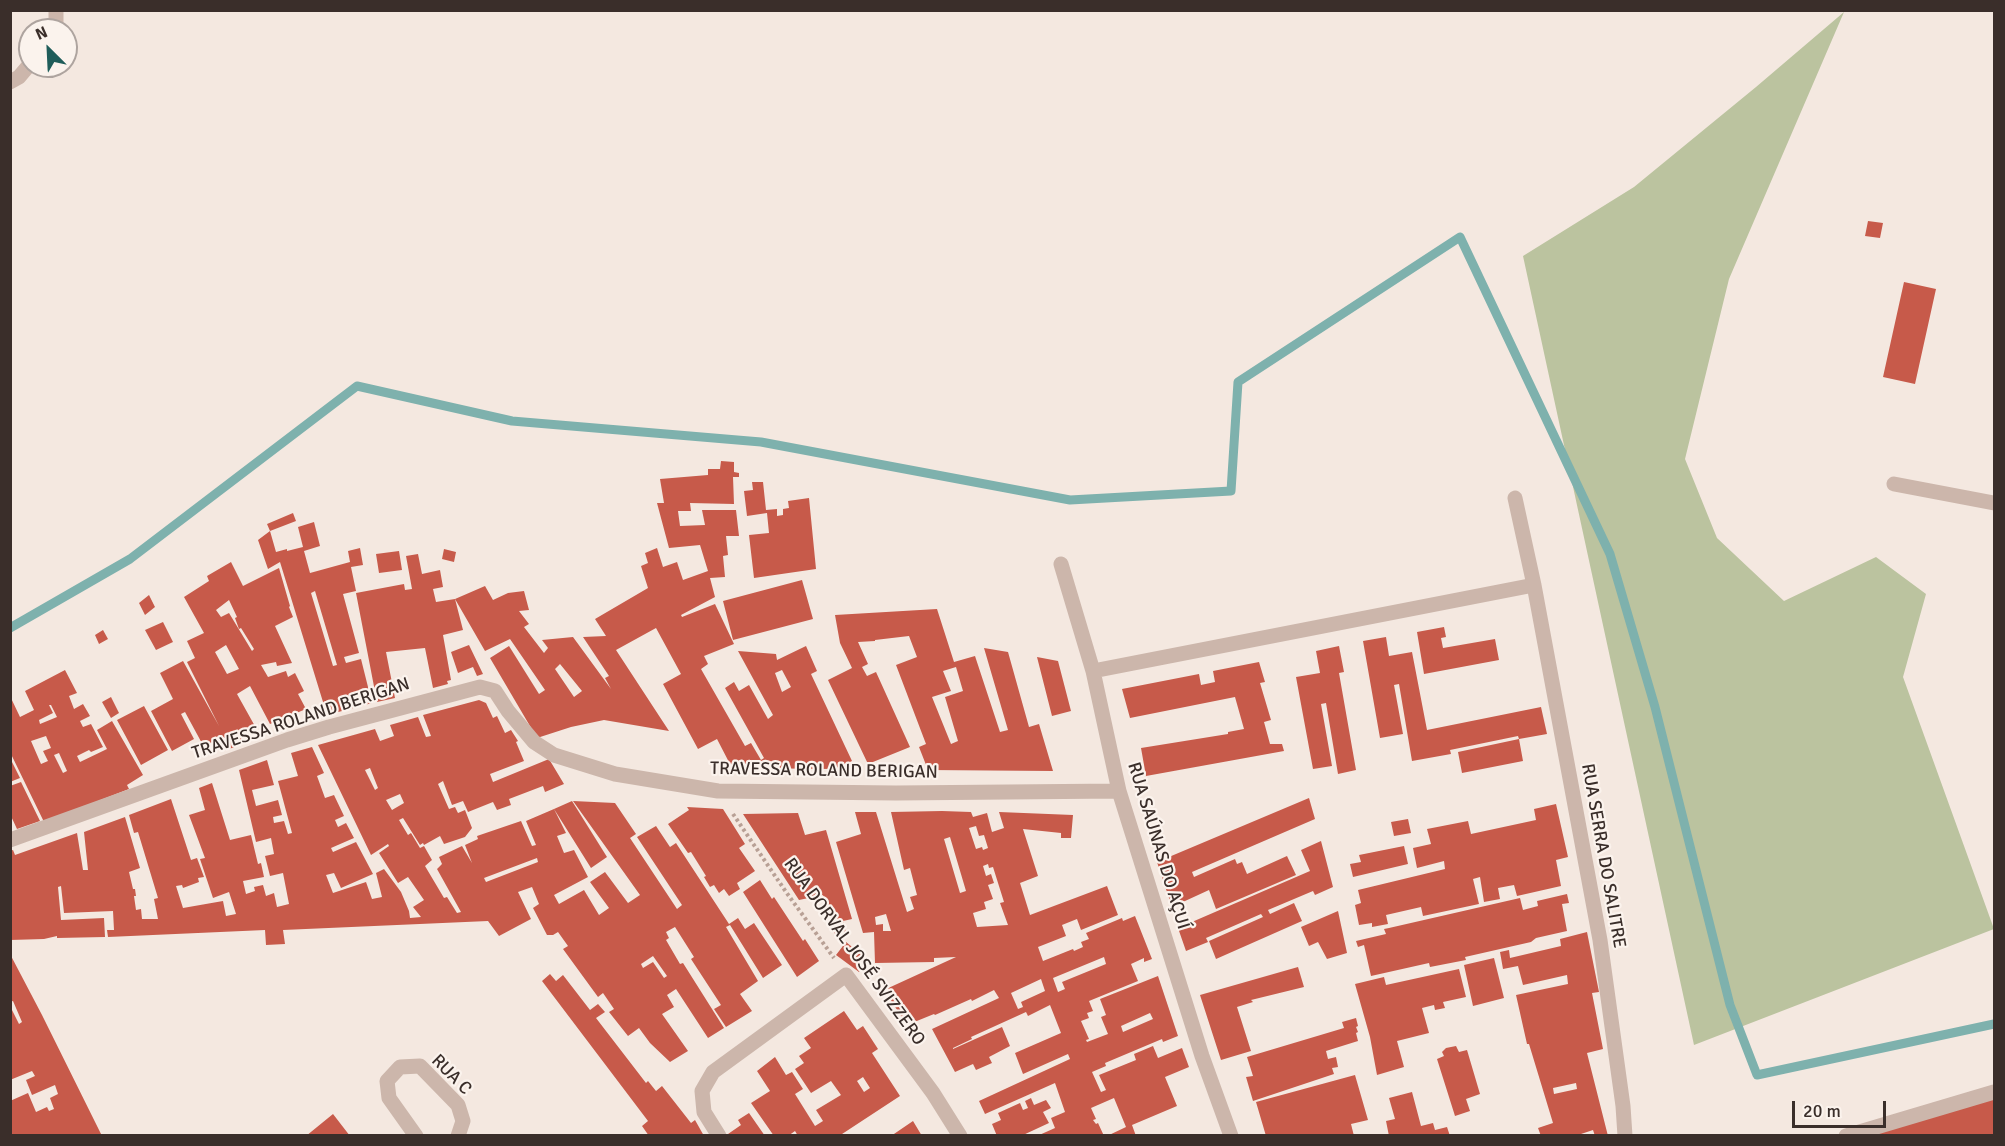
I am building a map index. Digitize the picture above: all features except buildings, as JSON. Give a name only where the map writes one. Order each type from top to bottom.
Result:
[{"type":"street","points":[[1894,484],[1995,503]]},
{"type":"street","name":"RUA SERRA DO SALITRE","points":[[1515,498],[1534,585],[1600,940],[1623,1106],[1625,1136]]},
{"type":"street","name":"RUA SAÚNAS DO AÇUÍ","points":[[1061,564],[1093,671],[1119,791],[1202,1056],[1231,1136]]},
{"type":"street","points":[[1093,671],[1534,585]]},
{"type":"street","name":"TRAVESSA ROLAND BERIGAN","points":[[10,840],[287,740],[480,687],[495,691],[508,711],[534,742],[554,755],[615,774],[717,791],[896,794],[1119,791]]},
{"type":"street","points":[[718,1136],[704,1112],[702,1091],[713,1072],[846,975]]},
{"type":"street","name":"RUA DORVAL JOSÉ SVIZZERO","points":[[846,975],[933,1093],[960,1136]]},
{"type":"street","name":"RUA C","points":[[416,1136],[389,1098],[387,1081],[400,1067],[420,1066],[458,1105],[463,1121],[458,1136]]},
{"type":"street","points":[[1846,1136],[1995,1092]]},
{"type":"path","name":"RUA DORVAL JOSÉ SVIZZERO","points":[[717,791],[846,975]]},
{"type":"green space","points":[[1844,12],[1729,279],[1685,459],[1717,538],[1784,601],[1876,557],[1926,594],[1903,677],[1994,929],[1694,1045],[1523,256],[1634,187]]},
{"type":"waterway","points":[[10,628],[130,559],[357,386],[512,421],[761,442],[1070,500],[1231,491],[1238,382],[1460,237],[1610,554],[1655,707],[1730,1005],[1757,1075],[1994,1024]]}]
